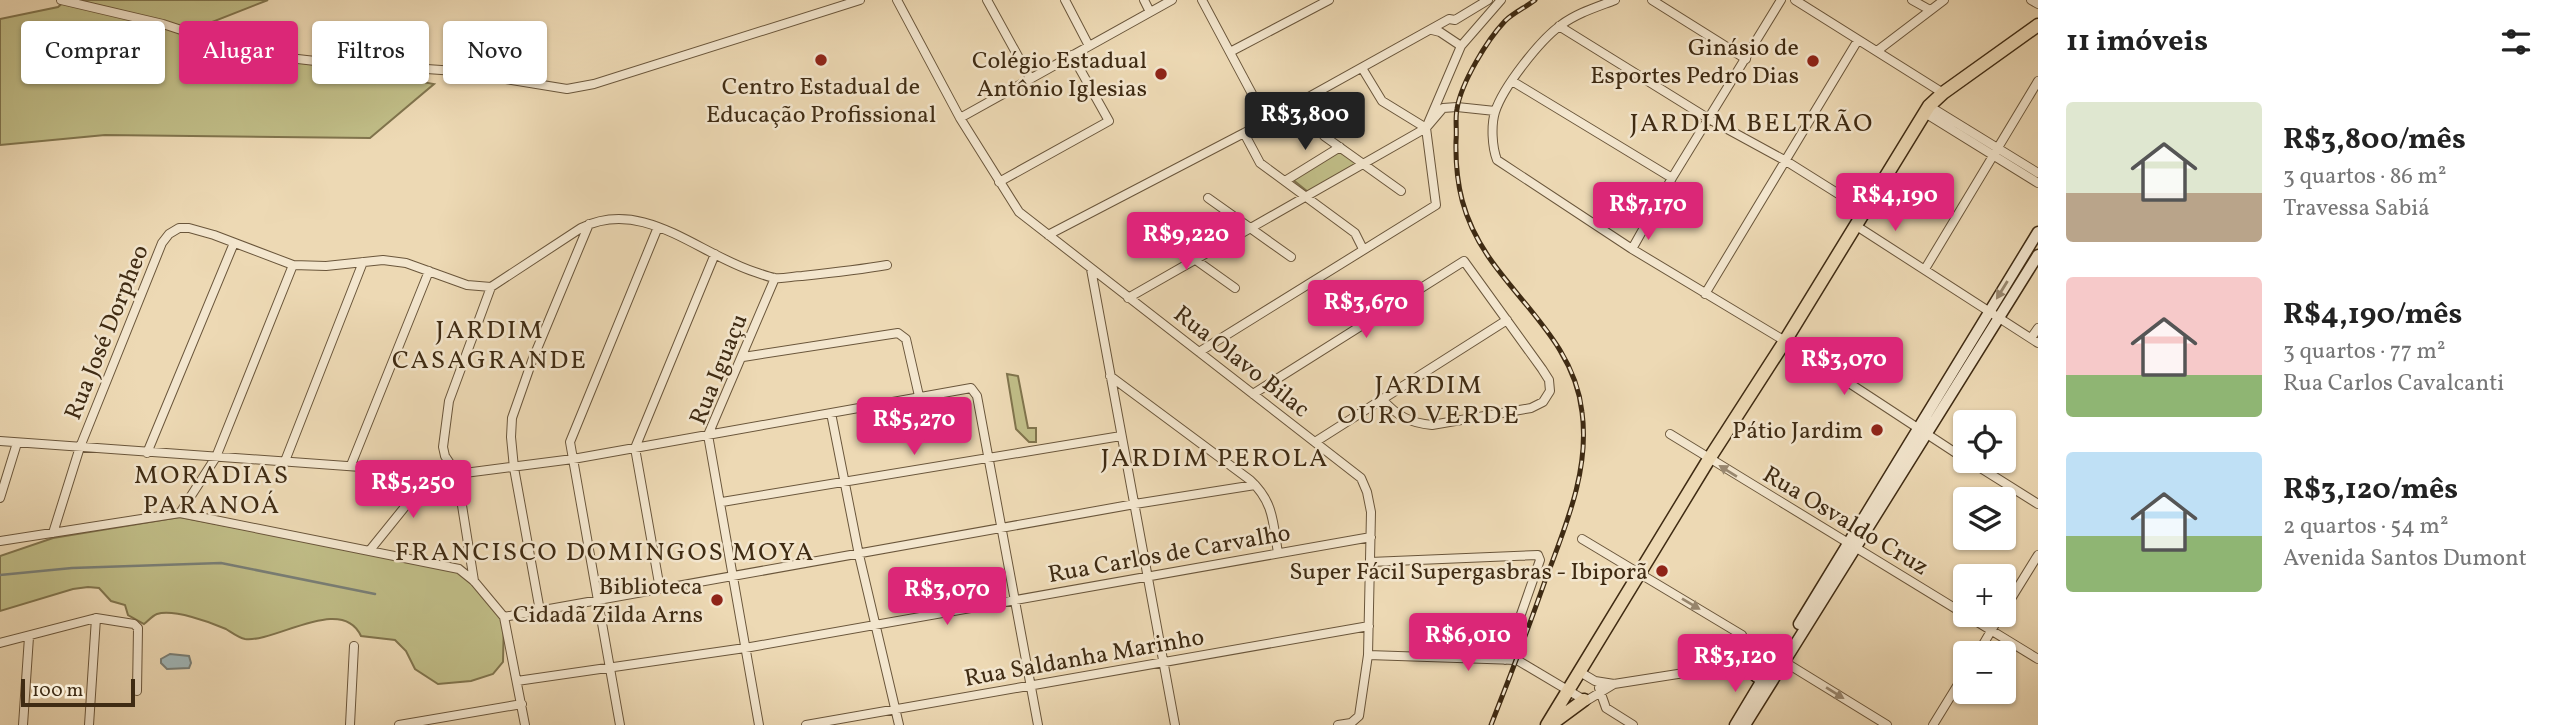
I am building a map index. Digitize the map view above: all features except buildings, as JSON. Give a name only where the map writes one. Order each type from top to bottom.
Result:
[{"type":"main road","points":[[1548,725],[1709,459],[1785,341],[1927,109],[1943,93],[2038,25]]},
{"type":"main road","points":[[1735,725],[1767,680],[1923,432],[1960,370],[1989,310],[2038,232]]},
{"type":"main road","points":[[1960,370],[2001,316],[2038,256]]},
{"type":"main road","points":[[1767,680],[1752,674],[1749,659],[1757,648],[1766,646],[1781,657]]},
{"type":"main road","points":[[1745,725],[1767,680]]},
{"type":"main road","points":[[1548,725],[1584,700]]},
{"type":"street","points":[[61,0],[163,24],[254,54],[324,62],[456,71],[567,89],[594,85],[860,0]]},
{"type":"street","name":"Rua Olavo Bilac","points":[[897,0],[960,118],[1019,212],[1361,478],[1371,512],[1368,655],[1359,716],[1351,723],[1338,725]]},
{"type":"street","points":[[987,0],[1030,78]]},
{"type":"street","points":[[1065,0],[1089,46]]},
{"type":"street","points":[[1144,0],[1150,12]]},
{"type":"street","points":[[960,118],[1172,0]]},
{"type":"street","points":[[1202,0],[1266,120]]},
{"type":"street","points":[[1230,52],[1329,0]]},
{"type":"street","points":[[1048,235],[1244,132],[1449,19],[1455,20],[1463,16],[1488,0]]},
{"type":"street","points":[[1199,352],[1436,205],[1426,128],[1461,46],[1501,0]]},
{"type":"street","points":[[1615,0],[1559,26],[1521,67],[1495,111],[1493,128],[1497,160],[1632,249],[1785,341],[1953,450]]},
{"type":"street","points":[[1652,0],[1746,59]]},
{"type":"street","points":[[1632,249],[1672,178],[1781,0]]},
{"type":"street","points":[[1795,0],[1943,93]]},
{"type":"street","points":[[1912,0],[1930,10]]},
{"type":"street","points":[[1877,51],[1944,0]]},
{"type":"street","points":[[2031,0],[2038,4]]},
{"type":"street","points":[[1463,16],[1471,20],[1475,28]]},
{"type":"street","points":[[1449,19],[1449,37]]},
{"type":"street","points":[[1559,26],[1709,120],[1786,161],[1864,210]]},
{"type":"street","points":[[1432,30],[1461,46]]},
{"type":"street","points":[[1705,294],[1858,40]]},
{"type":"street","points":[[999,182],[1109,121],[1072,55]]},
{"type":"street","points":[[1362,68],[1382,101],[1426,128]]},
{"type":"street","points":[[1512,81],[1672,178]]},
{"type":"street","points":[[1926,269],[2038,82]]},
{"type":"street","points":[[1440,93],[1443,108]]},
{"type":"street","points":[[1128,298],[1426,128],[1443,108],[1495,111]]},
{"type":"street","points":[[1927,109],[1996,152],[2038,183]]},
{"type":"street","points":[[1244,132],[1259,161],[1355,233],[1363,249]]},
{"type":"street","points":[[1324,136],[1401,191]]},
{"type":"street","points":[[1285,181],[1340,147]]},
{"type":"street","points":[[1996,152],[2038,173]]},
{"type":"street","points":[[1208,198],[1291,257]]},
{"type":"street","points":[[474,581],[457,474],[447,460],[443,447],[447,410],[491,287],[589,224],[621,218],[646,222],[748,270],[775,278],[839,273],[887,265]]},
{"type":"street","points":[[540,611],[514,468],[512,418],[532,361],[589,224]]},
{"type":"street","points":[[1855,225],[2035,340],[2038,328]]},
{"type":"street","points":[[620,725],[570,442],[658,227]]},
{"type":"street","name":"Rua José Dorpheo","points":[[53,533],[80,447],[162,243],[169,234],[179,228],[189,228],[293,265],[326,266],[383,260],[405,263],[467,285],[491,287]]},
{"type":"street","points":[[1155,231],[1235,288]]},
{"type":"street","points":[[147,453],[234,243]]},
{"type":"street","points":[[2027,250],[2038,256]]},
{"type":"street","points":[[660,589],[635,447],[715,254]]},
{"type":"street","points":[[1253,394],[1464,261],[1549,380],[1550,391],[1543,402],[1531,408],[1432,425],[1400,417],[1382,399]]},
{"type":"street","points":[[285,461],[363,262]]},
{"type":"street","points":[[180,513],[216,457],[293,265]]},
{"type":"street","points":[[1091,269],[1175,725]]},
{"type":"street","points":[[351,465],[429,271]]},
{"type":"street","name":"Rua Iguaçu","points":[[759,725],[709,435],[775,278]]},
{"type":"street","points":[[1315,442],[1507,320]]},
{"type":"street","points":[[743,357],[898,333],[906,339],[919,396]]},
{"type":"street","points":[[1110,376],[1264,493],[1271,508],[1278,554]]},
{"type":"street","points":[[0,441],[457,474],[573,459],[971,388],[977,396],[1038,725]]},
{"type":"street","points":[[831,413],[859,555],[899,725]]},
{"type":"street","name":"Rua Osvaldo Cruz","points":[[1670,434],[2038,659]]},
{"type":"street","points":[[722,502],[1121,436]]},
{"type":"street","points":[[0,498],[17,443]]},
{"type":"street","points":[[370,550],[433,472]]},
{"type":"street","points":[[1989,473],[2038,504]]},
{"type":"street","points":[[505,617],[1255,485]]},
{"type":"street","points":[[0,541],[180,513],[459,569],[474,581],[505,617],[525,725]]},
{"type":"street","name":"Rua Carlos de Carvalho","points":[[517,681],[746,648],[1371,537]]},
{"type":"street","points":[[1368,655],[1517,660],[1584,700],[1592,699],[1614,684],[1749,659],[1742,635],[1583,539]]},
{"type":"street","points":[[1370,562],[1535,554],[1539,556],[1540,560],[1505,660]]},
{"type":"street","points":[[2016,591],[2038,555]]},
{"type":"street","points":[[89,725],[96,618]]},
{"type":"street","points":[[0,643],[96,618],[134,624],[138,628],[137,691]]},
{"type":"street","name":"Rua Saldanha Marinho","points":[[806,725],[1368,626]]},
{"type":"street","points":[[1986,641],[1994,627]]},
{"type":"street","points":[[23,725],[29,637]]},
{"type":"street","points":[[350,725],[354,646]]},
{"type":"street","points":[[1781,657],[1887,725]]},
{"type":"street","points":[[1580,672],[1595,681],[1614,684]]},
{"type":"street","points":[[1595,681],[1606,708],[1633,725]]},
{"type":"street","points":[[1933,725],[1953,692]]},
{"type":"street","points":[[398,725],[522,704]]},
{"type":"shaded area","points":[[66,0],[268,0],[215,21],[179,21],[179,84],[298,84],[298,63],[312,64],[312,84],[434,84],[370,138],[105,135],[0,145],[0,19],[58,7]]},
{"type":"shaded area","points":[[1338,151],[1357,163],[1308,192],[1292,179]]},
{"type":"shaded area","points":[[1007,374],[1018,376],[1028,428],[1036,428],[1036,442],[1029,442],[1016,429]]},
{"type":"shaded area","points":[[180,517],[458,570],[504,618],[503,662],[493,674],[471,681],[438,684],[415,669],[406,651],[395,640],[361,636],[352,624],[339,619],[307,623],[258,638],[245,639],[211,623],[173,613],[157,614],[144,624],[128,615],[125,605],[111,601],[99,588],[73,589],[0,611],[0,556],[53,538]]},
{"type":"shaded area","points":[[1765,650],[1776,657],[1777,662],[1770,673],[1765,674],[1754,667],[1753,662],[1760,651]]},
{"type":"water","points":[[170,654],[189,656],[189,668],[167,669],[161,659]]},
{"type":"waterway","points":[[0,575],[72,568],[221,563],[375,594]]},
{"type":"railway","points":[[1491,725],[1568,519],[1579,477],[1584,434],[1577,389],[1569,367],[1545,328],[1479,242],[1462,201],[1457,172],[1456,113],[1464,87],[1483,50],[1498,29],[1508,18],[1535,0]]},
{"type":"place","name":"Centro Estadual de Educação Profissional","points":[[821,60]]},
{"type":"place","name":"Ginásio de Esportes Pedro Dias","points":[[1813,61]]},
{"type":"place","name":"Colégio Estadual Antônio Iglesias","points":[[1161,74]]},
{"type":"place","name":"Pátio Jardim","points":[[1877,430]]},
{"type":"place","name":"Super Fácil Supergasbras - Ibiporã","points":[[1662,571]]},
{"type":"place","name":"Biblioteca Cidadã Zilda Arns","points":[[717,600]]},
{"type":"district","name":"JARDIM BELTRÃO","points":[[1752,122]]},
{"type":"district","name":"JARDIM CASAGRANDE","points":[[490,344]]},
{"type":"district","name":"JARDIM OURO VERDE","points":[[1429,399]]},
{"type":"district","name":"JARDIM PEROLA","points":[[1215,457]]},
{"type":"district","name":"MORADIAS PARANOÁ","points":[[212,489]]},
{"type":"district","name":"FRANCISCO DOMINGOS MOYA","points":[[605,551]]}]
